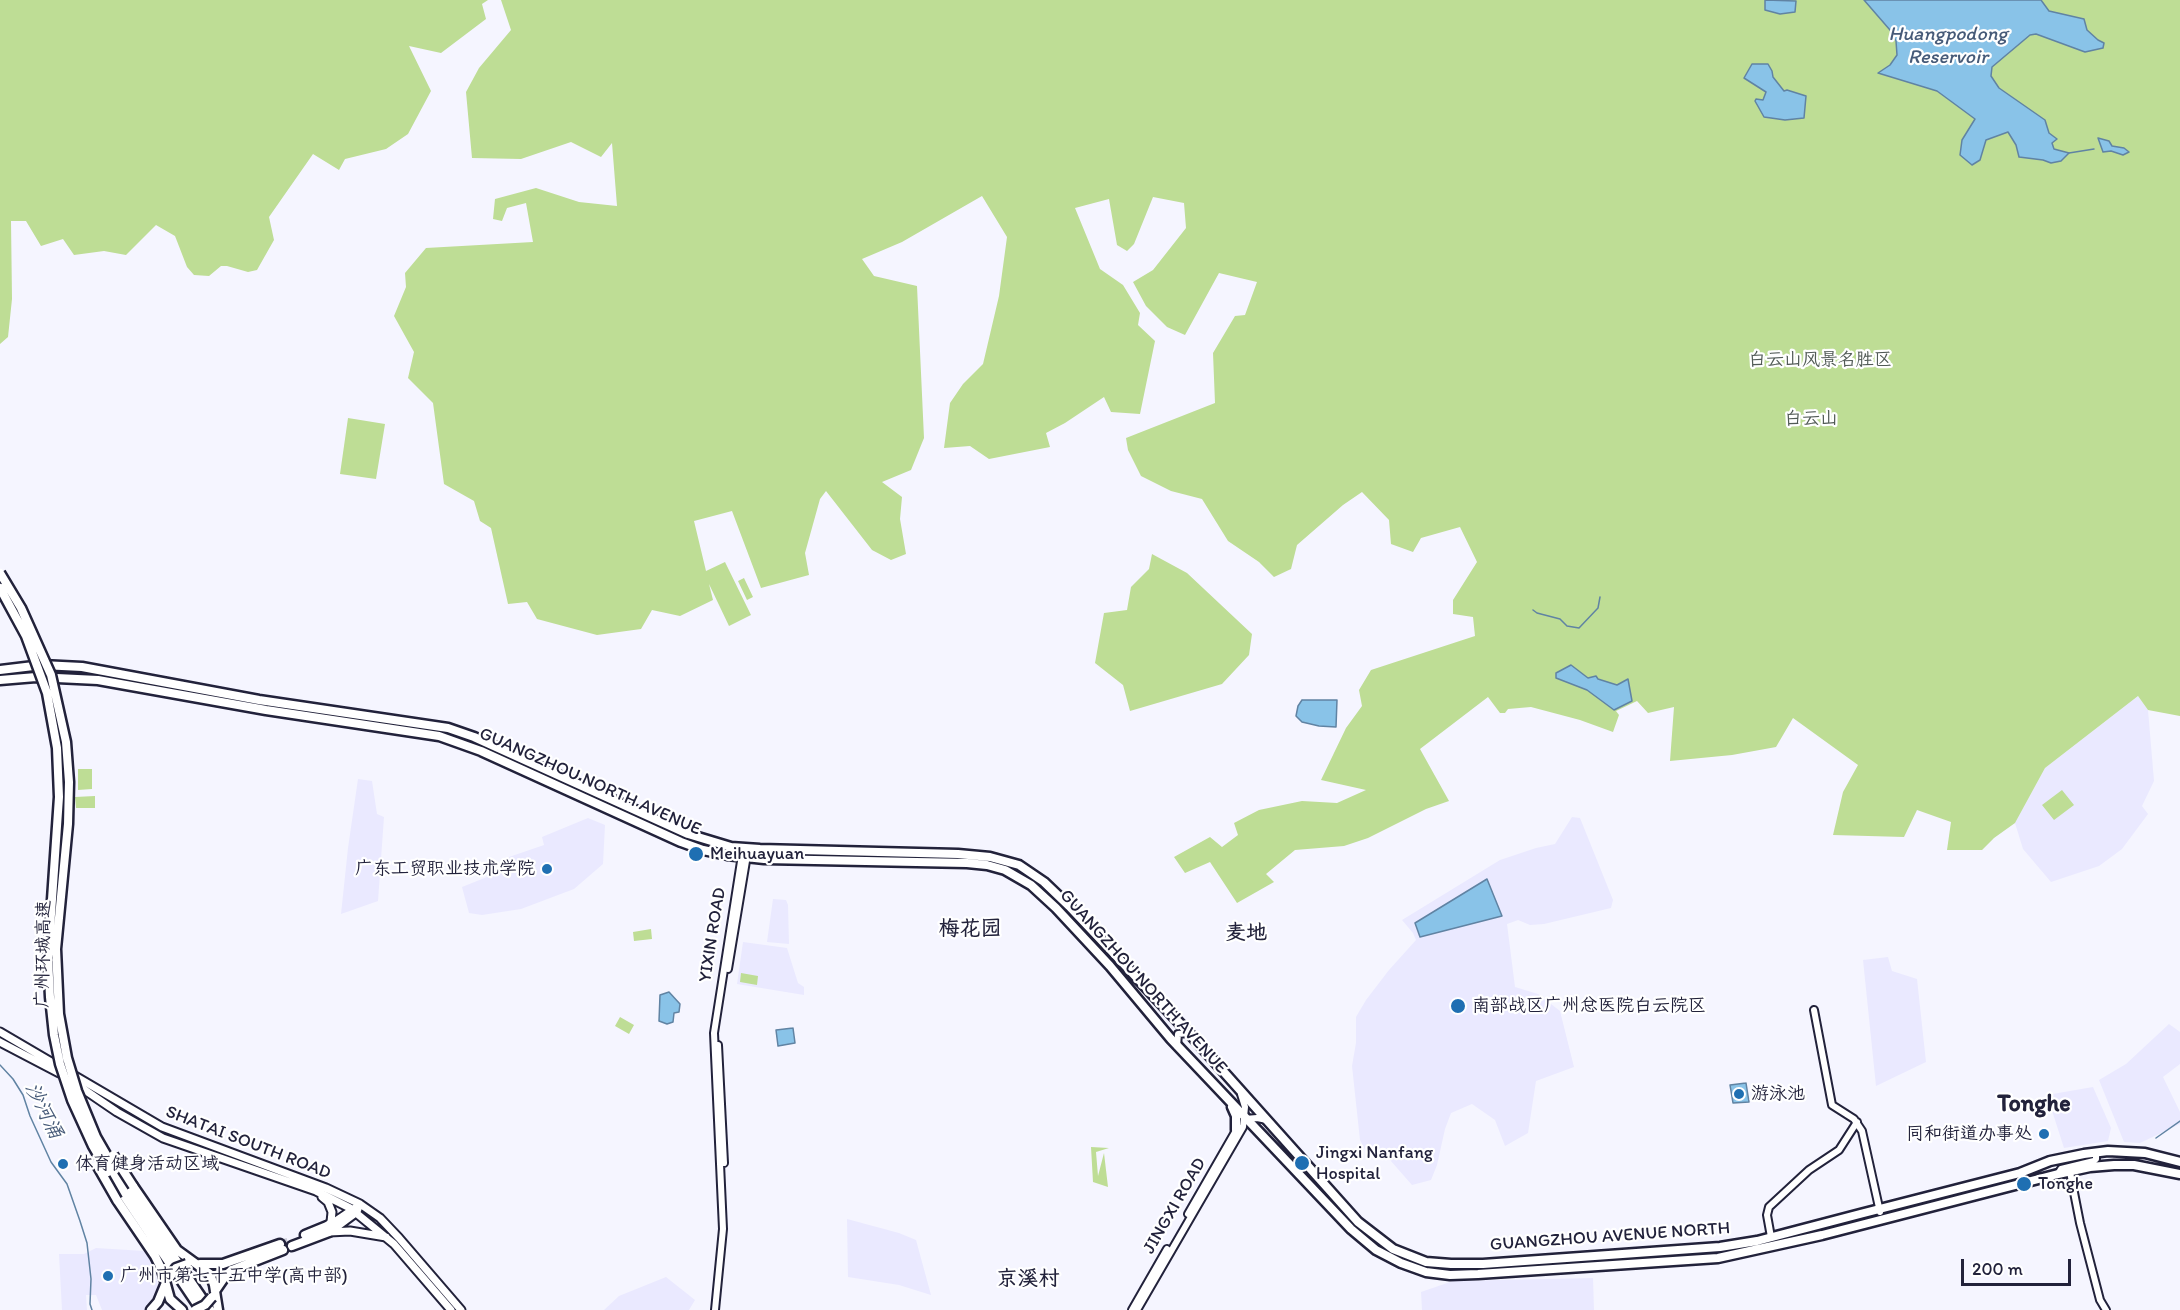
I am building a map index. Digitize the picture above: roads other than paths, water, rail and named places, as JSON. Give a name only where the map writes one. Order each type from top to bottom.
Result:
[{"type":"highway","name":"广州环城高速","points":[[0,573],[21,608],[51,675],[66,742],[69,782],[68,824],[59,906],[56,969],[62,1031],[72,1075],[111,1171],[210,1310]]},
{"type":"highway","name":"广州环城高速","points":[[0,588],[26,636],[47,693],[57,748],[59,797],[49,977],[54,1035],[69,1090],[89,1138],[201,1310]]},
{"type":"highway","name":"GUANGZHOU NORTH AVENUE","points":[[0,670],[61,665],[98,669],[197,698],[338,716],[433,735],[460,742],[702,850],[745,855],[1002,860],[1019,865],[1034,874],[1062,898],[1189,1033],[1267,1121]]},
{"type":"highway","name":"GUANGZHOU NORTH AVENUE","points":[[0,680],[28,677],[145,683]]},
{"type":"highway","name":"GUANGZHOU NORTH AVENUE","points":[[374,722],[453,730],[698,838],[745,855]]},
{"type":"highway","name":"GUANGZHOU NORTH AVENUE","points":[[949,858],[993,866],[1015,875],[1049,901],[1098,952],[1177,1046],[1334,1213],[1366,1244],[1401,1263],[1438,1274],[1525,1272],[1718,1258],[1765,1249],[1882,1219]]},
{"type":"highway","points":[[72,1075],[80,1097],[109,1150],[177,1250],[217,1281]]},
{"type":"highway","points":[[1214,1086],[1226,1084],[1227,1077]]},
{"type":"highway","points":[[69,1090],[86,1140],[105,1181],[155,1256],[168,1284],[170,1299],[181,1309]]},
{"type":"highway","points":[[1229,1101],[1236,1116],[1238,1131],[1255,1129]]},
{"type":"highway","name":"GUANGZHOU AVENUE NORTH","points":[[1267,1121],[1345,1209],[1370,1233],[1393,1249],[1426,1262],[1451,1264],[1484,1264],[1699,1250],[1739,1244],[2020,1173],[2050,1161],[2096,1152],[2145,1152],[2180,1162]]},
{"type":"highway","points":[[1265,1140],[1270,1132],[1277,1131]]},
{"type":"highway","points":[[2169,1158],[2180,1155]]},
{"type":"highway","points":[[1882,1219],[2097,1166],[2121,1164],[2180,1174]]},
{"type":"highway","points":[[292,1243],[328,1229]]},
{"type":"highway","points":[[151,1310],[178,1267],[227,1263],[282,1247],[232,1270],[217,1281],[214,1296],[218,1310]]},
{"type":"highway","points":[[158,1302],[162,1285],[162,1270]]},
{"type":"highway","points":[[195,1310],[205,1305],[214,1296]]},
{"type":"main road","name":"YIXIN ROAD","points":[[717,1310],[726,1237],[720,1114],[714,1057],[715,1024],[745,855]]},
{"type":"main road","points":[[1814,1010],[1832,1105],[1857,1122],[1864,1136],[1882,1219]]},
{"type":"main road","points":[[0,1032],[39,1055],[56,1060],[86,1080],[96,1093]]},
{"type":"main road","points":[[1177,1046],[1178,1034],[1189,1033]]},
{"type":"main road","points":[[0,1042],[43,1064],[57,1077],[84,1094],[96,1093]]},
{"type":"main road","points":[[1238,1089],[1245,1102],[1245,1119],[1257,1118],[1267,1121]]},
{"type":"main road","name":"SHATAI SOUTH ROAD","points":[[96,1093],[150,1121],[338,1197],[387,1238],[451,1310]]},
{"type":"main road","name":"SHATAI SOUTH ROAD","points":[[96,1093],[138,1125],[163,1138],[315,1191],[360,1204],[389,1227],[461,1310]]},
{"type":"main road","name":"JINGXI ROAD","points":[[1132,1310],[1245,1119]]},
{"type":"main road","points":[[1771,1237],[1767,1215],[1769,1207],[1809,1170],[1839,1150],[1857,1122]]},
{"type":"main road","name":"JINGXI ROAD","points":[[1137,1310],[1238,1131]]},
{"type":"main road","points":[[2058,1174],[2061,1169],[2094,1161],[2096,1152]]},
{"type":"main road","points":[[2070,1172],[2100,1300],[2106,1310]]},
{"type":"main road","points":[[315,1191],[330,1207],[332,1217],[328,1229]]},
{"type":"main road","points":[[328,1229],[355,1211],[360,1204]]},
{"type":"main road","points":[[328,1229],[387,1238]]},
{"type":"water","points":[[1765,0],[1796,1],[1795,12],[1780,14],[1765,10]]},
{"type":"water","name":"Huangpodong Reservoir","points":[[1864,0],[2041,0],[2049,11],[2084,19],[2087,30],[2104,43],[2103,48],[2085,52],[2036,34],[2030,35],[1992,67],[1991,76],[1999,88],[2045,120],[2049,133],[2057,139],[2052,143],[2054,149],[2069,153],[2061,161],[2051,163],[2019,157],[2016,145],[2008,132],[1986,140],[1980,160],[1972,165],[1960,155],[1962,140],[1975,119],[1937,91],[1878,73],[1890,65],[1897,55],[1896,41],[1890,30]]},
{"type":"water","points":[[1752,64],[1768,64],[1773,77],[1784,91],[1806,96],[1804,118],[1785,120],[1764,117],[1755,101],[1756,99],[1763,100],[1766,92],[1744,78]]},
{"type":"water","points":[[2098,138],[2129,152],[2123,155],[2111,151],[2103,152]]},
{"type":"water","points":[[1571,665],[1588,678],[1596,676],[1598,679],[1617,685],[1628,679],[1632,701],[1614,710],[1587,690],[1556,678],[1556,673]]},
{"type":"water","points":[[1302,700],[1337,700],[1336,727],[1302,722],[1296,716]]},
{"type":"water","points":[[1487,879],[1502,916],[1420,937],[1415,923]]},
{"type":"water","points":[[669,992],[680,1004],[679,1012],[674,1013],[673,1022],[667,1024],[659,1021],[660,995]]},
{"type":"water","points":[[793,1028],[795,1043],[778,1046],[776,1030]]},
{"type":"water","name":"游泳池","points":[[1746,1083],[1749,1102],[1733,1103],[1730,1085]]},
{"type":"waterway","points":[[2069,153],[2094,149]]},
{"type":"waterway","points":[[1533,610],[1560,619],[1567,626],[1579,628],[1598,608],[1600,597]]},
{"type":"waterway","name":"沙河涌","points":[[0,1065],[23,1095],[51,1162],[67,1184],[87,1243],[92,1310]]},
{"type":"waterway","points":[[2156,1138],[2180,1121]]},
{"type":"tunnel","points":[[280,1244],[291,1241]]},
{"type":"place","name":"Meihuayuan","points":[[696,854]]},
{"type":"place","name":"广东工贸职业技术学院","points":[[547,869]]},
{"type":"place","name":"南部战区广州总医院白云院区","points":[[1458,1006]]},
{"type":"place","name":"游泳池","points":[[1739,1094]]},
{"type":"place","name":"同和街道办事处","points":[[2044,1134]]},
{"type":"place","name":"Jingxi Nanfang Hospital","points":[[1302,1163]]},
{"type":"place","name":"体育健身活动区域","points":[[63,1164]]},
{"type":"place","name":"Tonghe","points":[[2024,1184]]},
{"type":"place","name":"广州市第七十五中学(高中部)","points":[[108,1276]]},
{"type":"district","name":"梅花园","points":[[970,930]]},
{"type":"district","name":"麦地","points":[[1246,934]]},
{"type":"district","name":"Tonghe","points":[[2034,1105]]},
{"type":"district","name":"京溪村","points":[[1028,1280]]},
{"type":"park label","name":"白云山风景名胜区","points":[[1820,360]]},
{"type":"park label","name":"白云山","points":[[1811,419]]}]
